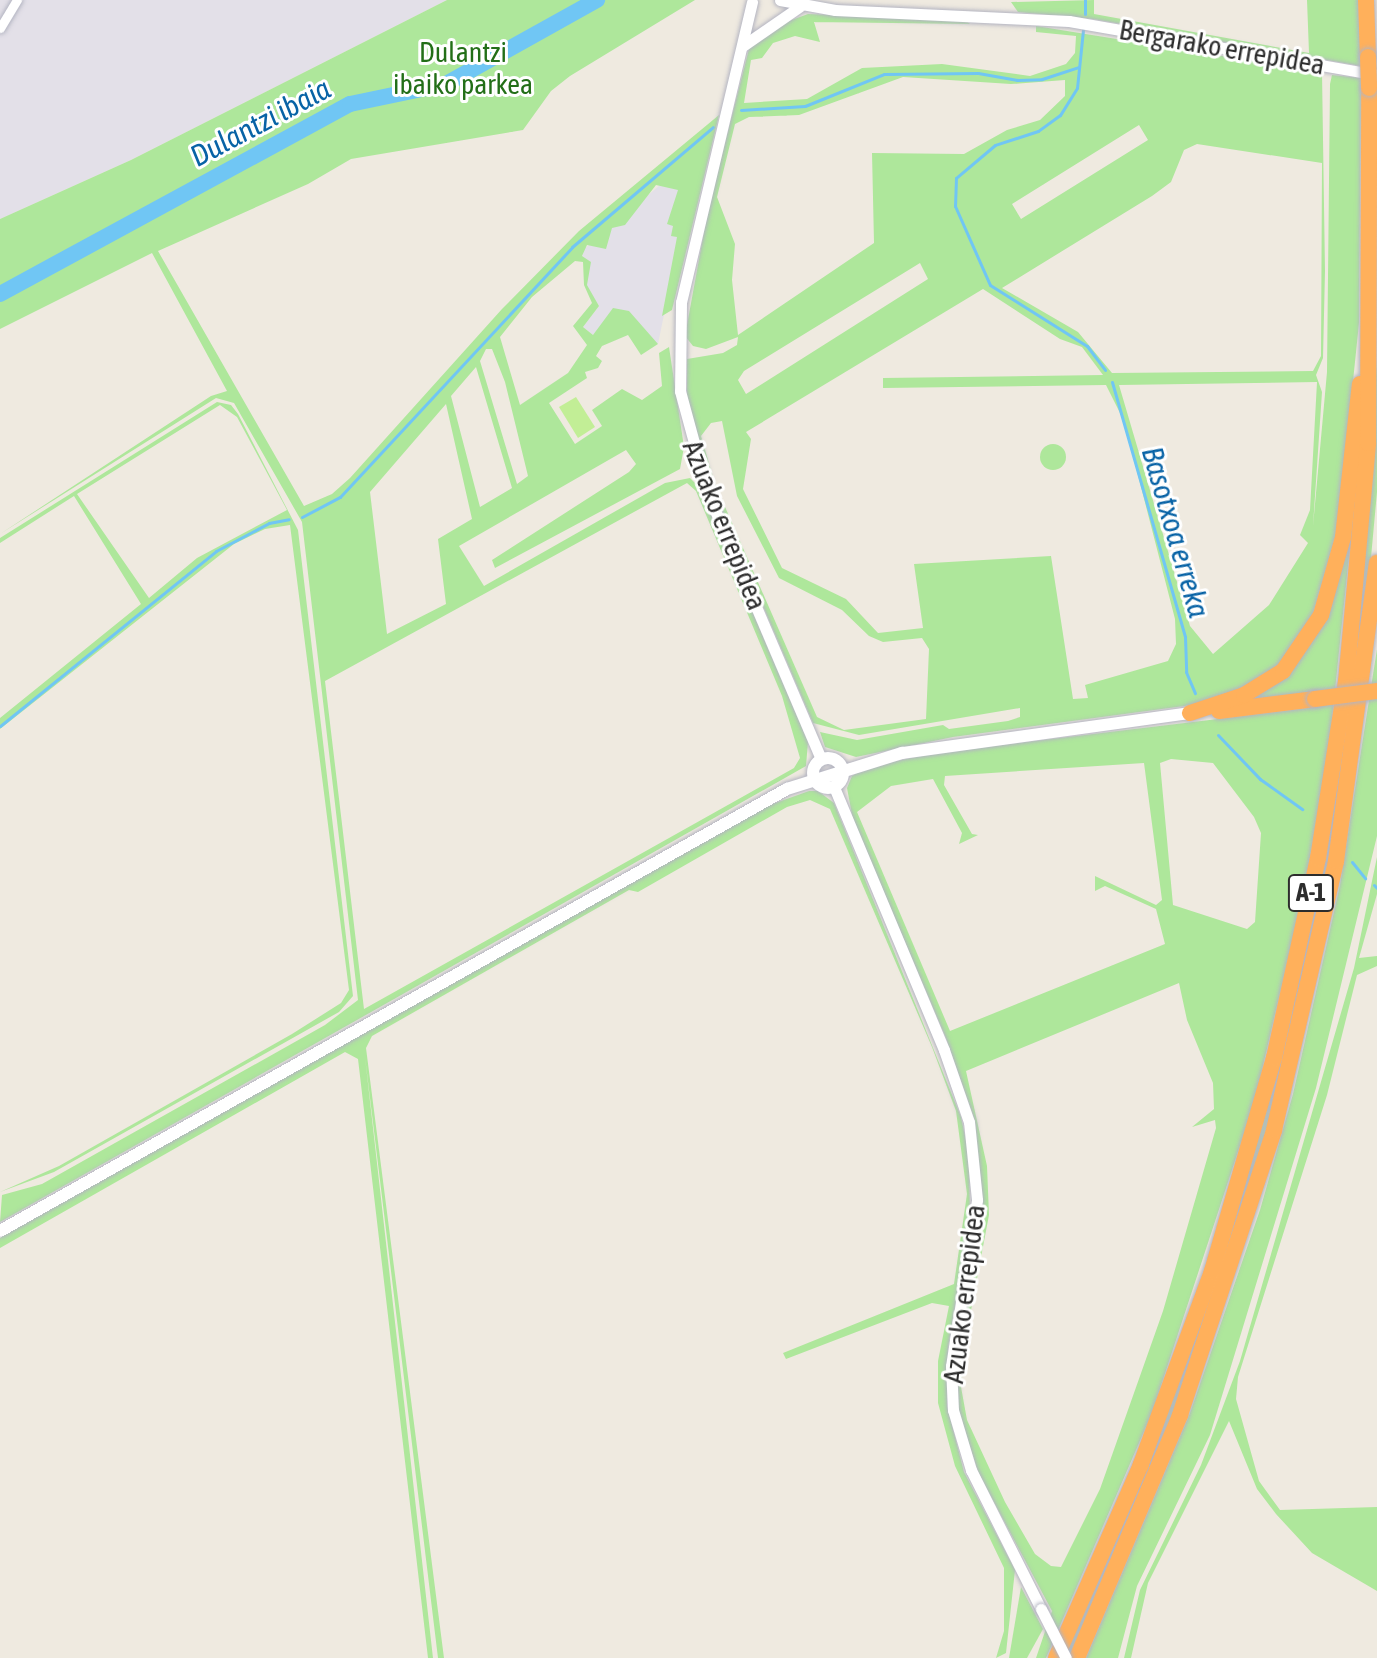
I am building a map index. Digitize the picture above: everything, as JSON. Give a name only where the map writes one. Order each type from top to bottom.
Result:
[{"type":"highway","name":"A-1","points":[[1056,1658],[1141,1464],[1194,1323],[1256,1125],[1302,936],[1334,768],[1356,595],[1368,443],[1373,81],[1368,57],[1366,0]]},
{"type":"highway","points":[[1190,713],[1244,695],[1283,671],[1321,615],[1343,537],[1372,251]]},
{"type":"highway","name":"A-1","points":[[1077,1658],[1180,1415],[1274,1130],[1336,861],[1377,563]]},
{"type":"highway","points":[[1190,713],[1377,691]]},
{"type":"main road","points":[[0,1231],[754,804],[843,767],[947,745],[1190,713]]},
{"type":"main road","points":[[821,759],[838,760],[843,767],[843,779],[834,787],[822,787],[814,778],[821,759]]},
{"type":"street","points":[[0,28],[17,0]]},
{"type":"street","name":"Bergarako errepidea","points":[[780,0],[799,7],[1069,21],[1373,81]]},
{"type":"street","points":[[752,1],[757,18],[775,24]]},
{"type":"street","name":"Azuako errepidea","points":[[752,1],[681,302],[680,391],[708,494],[821,759]]},
{"type":"street","points":[[742,49],[755,33],[775,24],[799,7]]},
{"type":"street","name":"Azuako errepidea","points":[[834,787],[944,1050],[969,1122],[977,1200],[951,1366],[953,1410],[971,1470],[1066,1658]]},
{"type":"shaded area","points":[[0,0],[447,0],[131,160],[0,219]]},
{"type":"shaded area","points":[[697,154],[658,344],[631,326],[593,335],[583,327],[599,306],[586,285],[590,262],[582,257],[584,249]]},
{"type":"green space","name":"Dulantzi ibaiko parkea","points":[[447,0],[695,0],[570,76],[551,91],[523,130],[351,159],[308,184],[158,251],[304,506],[332,494],[350,478],[502,309],[579,231],[719,115],[672,310],[662,316],[677,237],[671,236],[673,226],[667,224],[678,190],[656,185],[625,225],[612,228],[606,249],[587,245],[582,256],[591,262],[587,285],[599,306],[583,327],[593,335],[613,308],[629,311],[658,344],[641,355],[628,335],[602,346],[596,356],[602,361],[598,368],[585,372],[587,378],[549,403],[575,444],[602,426],[592,410],[622,389],[642,400],[662,386],[659,353],[669,347],[684,447],[680,469],[495,568],[492,560],[629,472],[636,464],[626,450],[459,546],[484,586],[665,483],[690,478],[699,487],[808,742],[806,766],[0,1222],[2,1195],[42,1184],[325,1025],[358,1000],[302,522],[234,403],[216,398],[0,534],[211,396],[227,391],[152,253],[0,329],[0,219],[131,160]],"holes":[[[575,261],[583,262],[584,285],[592,303],[573,326],[587,345],[568,373],[520,405],[500,337],[532,297]],[[486,349],[492,349],[505,382],[528,476],[517,484],[480,361]],[[476,367],[512,488],[480,507],[451,396]],[[446,404],[472,519],[438,539],[446,604],[387,634],[370,492]],[[687,483],[696,491],[782,696],[800,758],[794,768],[364,1009],[325,681]]]},
{"type":"green space","points":[[1094,0],[1094,14],[1309,53],[1307,0],[1358,0],[1361,66],[1093,19],[1018,12],[1011,2]]},
{"type":"green space","points":[[808,14],[965,20],[970,24],[814,22],[820,42],[795,36],[773,43],[762,58],[751,60],[744,103],[807,99],[862,68],[942,64],[1030,76],[1066,64],[1075,53],[1076,36],[1036,32],[1036,26],[1322,72],[1325,271],[1323,358],[1316,375],[1322,392],[1313,526],[1327,372],[1330,84],[1332,75],[1361,78],[1359,323],[1338,527],[1310,624],[1277,667],[1256,682],[1207,703],[953,737],[856,757],[825,747],[820,732],[857,740],[943,725],[949,729],[1008,721],[1020,717],[1020,708],[859,735],[813,723],[702,463],[687,402],[687,359],[723,353],[737,345],[738,337],[706,349],[693,346],[685,336],[708,210],[751,41],[762,31]],"holes":[[[903,77],[1011,84],[1065,80],[1065,96],[1040,120],[1007,130],[964,154],[872,153],[874,243],[738,335],[732,280],[735,244],[717,197],[735,124],[749,117],[799,115]],[[1139,125],[1148,140],[1021,219],[1012,204]],[[1197,144],[1322,163],[1321,356],[1313,371],[1112,373],[1078,332],[1002,288],[1171,182],[1184,150]],[[920,263],[928,279],[746,394],[738,380],[744,371]],[[983,289],[1060,339],[1082,347],[1103,375],[883,378],[883,388],[1106,385],[1124,421],[1175,619],[1176,644],[1168,661],[1085,685],[1088,698],[1073,699],[1051,556],[914,564],[923,628],[878,633],[846,599],[782,568],[743,489],[751,439],[746,432]],[[1317,382],[1310,510],[1300,535],[1308,543],[1269,605],[1213,654],[1190,626],[1119,385]],[[722,421],[737,496],[779,578],[842,610],[869,636],[883,642],[922,638],[929,649],[926,719],[844,730],[817,717],[715,484],[701,436],[711,423]]]},
{"type":"green space","points":[[1377,361],[1377,492],[1363,645],[1332,852],[1281,1085],[1170,1424],[1070,1658],[1061,1658],[1230,1231],[1356,653]]},
{"type":"green space","points":[[576,397],[595,427],[578,438],[559,407]]},
{"type":"green space","points":[[217,402],[231,405],[238,414],[298,530],[353,996],[339,1012],[54,1172],[0,1192],[59,1166],[292,1034],[341,1003],[349,990],[290,525],[265,529],[234,544],[0,729],[0,718],[141,604],[74,496],[0,543],[0,538]],"holes":[[[220,405],[237,417],[287,510],[197,558],[149,598],[77,494]]]},
{"type":"green space","points":[[1053,444],[1062,448],[1066,457],[1062,466],[1053,470],[1044,466],[1040,457],[1044,448]]},
{"type":"green space","points":[[1357,479],[1329,748],[1305,886],[1255,1100],[1152,1413],[1046,1658],[1036,1658],[1052,1611],[979,1474],[958,1411],[959,1349],[983,1204],[975,1121],[946,1038],[853,820],[847,788],[852,776],[867,767],[936,753],[1317,707],[1316,693],[1236,704],[1303,652]],"holes":[[[1171,759],[1213,763],[1254,817],[1261,833],[1255,922],[1247,929],[1173,905],[1160,763]],[[1144,763],[1162,900],[1156,905],[1095,876],[1095,891],[1105,886],[1156,909],[1165,944],[950,1031],[857,812],[891,786],[933,779],[962,833],[959,844],[978,835],[972,834],[944,785],[945,776]],[[1179,983],[1187,1020],[1213,1083],[1214,1109],[1192,1127],[1215,1120],[1216,1128],[1163,1311],[1100,1489],[1061,1567],[1051,1566],[1035,1554],[1005,1502],[967,1420],[961,1387],[965,1342],[989,1215],[987,1166],[966,1071]]]},
{"type":"green space","points":[[1377,649],[1377,836],[1316,1088],[1210,1435],[1137,1586],[1118,1658],[1086,1658],[1190,1413],[1260,1210],[1293,1094],[1340,885]]},
{"type":"green space","points":[[809,791],[818,791],[834,803],[961,1117],[969,1155],[970,1217],[948,1348],[947,1406],[964,1472],[1015,1570],[1006,1653],[996,1658],[1004,1631],[1004,1568],[955,1466],[938,1403],[938,1361],[949,1306],[932,1303],[786,1359],[783,1353],[954,1284],[967,1194],[956,1111],[932,1047],[830,809],[810,800],[787,807],[638,892],[629,890],[372,1036],[366,1048],[444,1658],[438,1658],[365,1057],[433,1658],[428,1658],[358,1059],[345,1052],[0,1248],[0,1238],[767,806]]},
{"type":"green space","points":[[1377,857],[1377,894],[1359,958],[1377,956],[1377,966],[1357,975],[1327,1095],[1238,1377],[1236,1399],[1259,1481],[1280,1510],[1377,1507],[1377,1591],[1312,1553],[1276,1514],[1257,1489],[1229,1421],[1148,1583],[1131,1658],[1124,1658],[1140,1590],[1201,1465],[1240,1361],[1354,968]]},
{"type":"green space","points":[[1021,1587],[1043,1629],[1027,1658],[1009,1658]]},
{"type":"waterway","name":"Dulantzi ibaia","points":[[0,294],[350,104],[446,84],[597,0]]},
{"type":"waterway","name":"Basotxoa erreka","points":[[1085,0],[1085,14]]},
{"type":"waterway","name":"Basotxoa erreka","points":[[1083,30],[1077,88],[1060,115],[1038,131],[995,145],[956,178],[955,206],[990,285],[1087,346],[1105,370]]},
{"type":"waterway","points":[[741,110],[805,106],[884,74],[978,73],[1017,80],[1042,79],[1079,67]]},
{"type":"waterway","points":[[302,517],[340,497],[572,247],[713,127]]},
{"type":"waterway","name":"Basotxoa erreka","points":[[1112,382],[1185,637],[1186,672],[1195,693]]},
{"type":"waterway","points":[[0,726],[216,551],[269,523],[289,519]]},
{"type":"waterway","name":"Basotxoa erreka","points":[[1218,735],[1260,779],[1302,809]]},
{"type":"waterway","name":"Basotxoa erreka","points":[[1352,862],[1365,878]]},
{"type":"waterway","name":"Basotxoa erreka","points":[[1374,885],[1377,888]]}]
